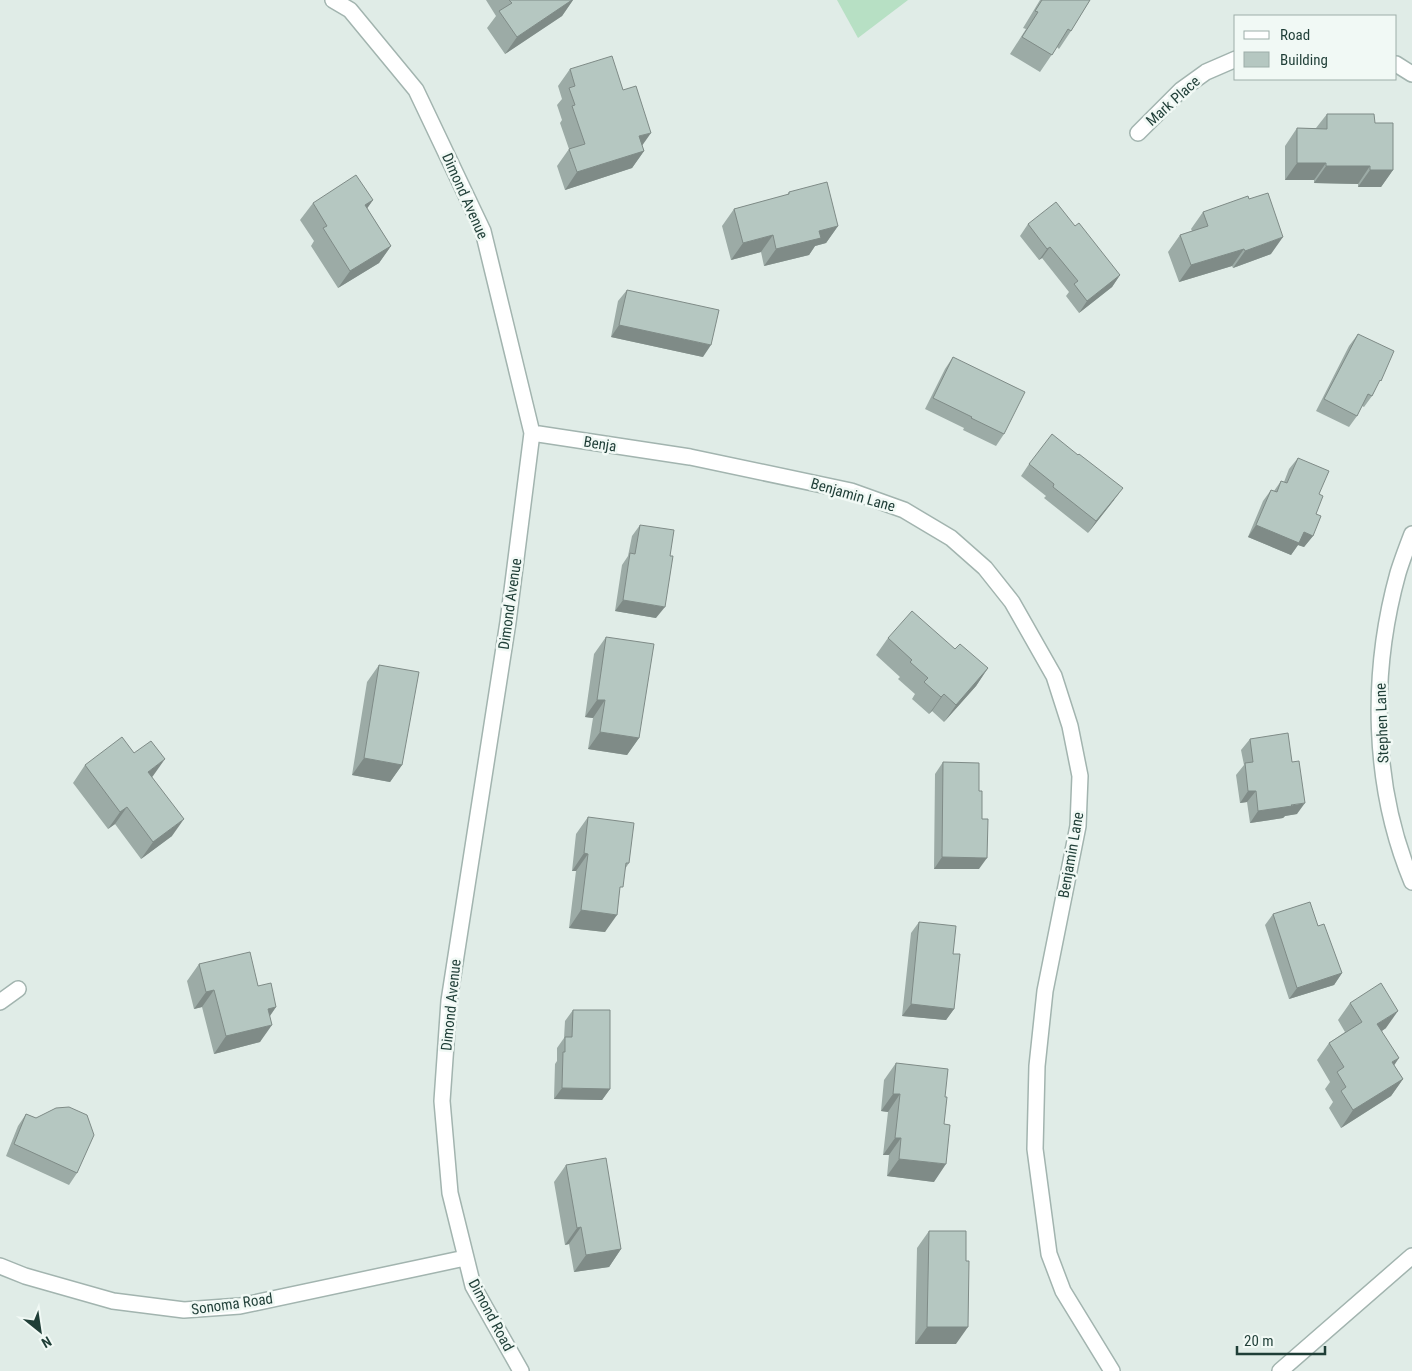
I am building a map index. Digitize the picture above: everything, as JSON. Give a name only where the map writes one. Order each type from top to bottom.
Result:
[{"type":"street","name":"Dimond Avenue","points":[[333,0],[350,10],[416,90],[483,231],[532,433],[508,622],[449,1001],[442,1101],[450,1193],[466,1258]]},
{"type":"street","name":"Mark Place","points":[[1138,133],[1182,90],[1206,72],[1234,60]]},
{"type":"street","points":[[1397,65],[1412,74]]},
{"type":"street","name":"Benja","points":[[532,433],[668,454]]},
{"type":"street","name":"Benjamin Lane","points":[[668,454],[851,491],[904,510],[951,538],[985,568],[1012,602],[1054,676],[1070,726],[1080,776],[1078,826],[1045,991],[1037,1066],[1035,1149],[1050,1254],[1063,1291],[1112,1371]]},
{"type":"street","name":"Stephen Lane","points":[[1412,534],[1398,574],[1387,628],[1378,698],[1381,752],[1392,826],[1412,882]]},
{"type":"street","points":[[0,1002],[18,989]]},
{"type":"street","points":[[1280,1371],[1412,1256]]},
{"type":"street","name":"Sonoma Road","points":[[0,1266],[24,1276],[113,1301],[184,1310],[240,1306],[466,1258]]},
{"type":"street","name":"Dimond Road","points":[[466,1258],[473,1286],[521,1371]]},
{"type":"green space","points":[[837,0],[908,0],[858,38]]},
{"type":"building","points":[[509,0],[572,0],[517,37],[499,11],[512,3]]},
{"type":"building","points":[[1042,0],[1090,0],[1071,31],[1068,29],[1052,55],[1022,37],[1038,12],[1035,11]]},
{"type":"building","points":[[612,56],[623,90],[636,86],[651,133],[639,136],[644,151],[577,172],[569,149],[585,144],[572,106],[575,105],[569,88],[575,86],[570,69]]},
{"type":"building","points":[[1327,114],[1374,114],[1375,123],[1393,123],[1393,170],[1370,170],[1370,166],[1326,166],[1326,163],[1297,163],[1297,128],[1327,129]]},
{"type":"building","points":[[356,175],[373,200],[365,205],[391,246],[350,271],[323,228],[327,226],[313,203]]},
{"type":"building","points":[[827,182],[838,226],[819,231],[821,238],[776,249],[773,235],[743,243],[734,209]]},
{"type":"building","points":[[1268,193],[1283,237],[1245,251],[1244,249],[1191,265],[1180,235],[1208,226],[1203,212],[1248,196],[1249,199]]},
{"type":"building","points":[[1056,202],[1075,226],[1079,223],[1120,275],[1087,301],[1074,284],[1078,281],[1050,247],[1047,249],[1028,224]]},
{"type":"building","points":[[627,290],[719,310],[711,345],[619,325]]},
{"type":"building","points":[[1358,334],[1394,351],[1381,381],[1372,396],[1368,394],[1357,416],[1324,399]]},
{"type":"building","points":[[953,357],[1025,392],[1004,434],[933,398]]},
{"type":"building","points":[[1052,434],[1123,488],[1096,521],[1053,487],[1054,484],[1029,464]]},
{"type":"building","points":[[1298,458],[1329,471],[1319,494],[1323,496],[1316,514],[1321,516],[1313,536],[1304,532],[1299,543],[1256,525],[1271,490],[1277,492],[1281,481],[1287,483]]},
{"type":"building","points":[[640,525],[674,530],[670,556],[673,556],[665,607],[623,600],[630,553],[635,554]]},
{"type":"building","points":[[912,611],[955,649],[960,644],[988,668],[956,705],[944,694],[941,697],[924,682],[928,678],[888,638]]},
{"type":"building","points":[[606,637],[654,644],[639,738],[600,732],[605,700],[597,700]]},
{"type":"building","points":[[379,665],[419,672],[402,765],[364,758]]},
{"type":"building","points":[[1288,733],[1292,762],[1299,761],[1305,803],[1258,811],[1256,791],[1248,791],[1245,763],[1253,762],[1250,739]]},
{"type":"building","points":[[122,737],[134,753],[151,741],[165,759],[148,772],[184,819],[153,842],[127,807],[120,812],[85,765]]},
{"type":"building","points":[[943,762],[979,763],[982,819],[988,819],[987,858],[942,857]]},
{"type":"building","points":[[588,817],[634,823],[629,863],[626,863],[623,887],[620,887],[617,915],[581,910],[588,854],[584,853]]},
{"type":"building","points":[[1310,902],[1318,926],[1324,924],[1342,973],[1297,988],[1273,914]]},
{"type":"building","points":[[919,922],[956,926],[953,954],[960,954],[954,1009],[911,1004]]},
{"type":"building","points":[[250,952],[258,986],[271,983],[276,1007],[268,1009],[272,1025],[226,1036],[214,990],[206,992],[199,964]]},
{"type":"building","points":[[1381,983],[1398,1011],[1377,1024],[1399,1058],[1392,1062],[1403,1079],[1353,1110],[1341,1091],[1346,1087],[1337,1072],[1344,1067],[1329,1043],[1362,1022],[1350,1003]]},
{"type":"building","points":[[573,1010],[610,1010],[610,1089],[562,1088],[565,1037],[572,1037]]},
{"type":"building","points":[[896,1063],[948,1069],[944,1124],[950,1125],[946,1164],[899,1159],[901,1138],[895,1138],[900,1094],[893,1094]]},
{"type":"building","points":[[69,1107],[87,1115],[94,1135],[77,1173],[14,1144],[26,1114],[36,1118],[56,1108]]},
{"type":"building","points":[[606,1158],[621,1249],[586,1255],[581,1227],[577,1228],[566,1165]]},
{"type":"building","points":[[929,1231],[966,1231],[966,1261],[969,1261],[968,1327],[927,1327]]}]
